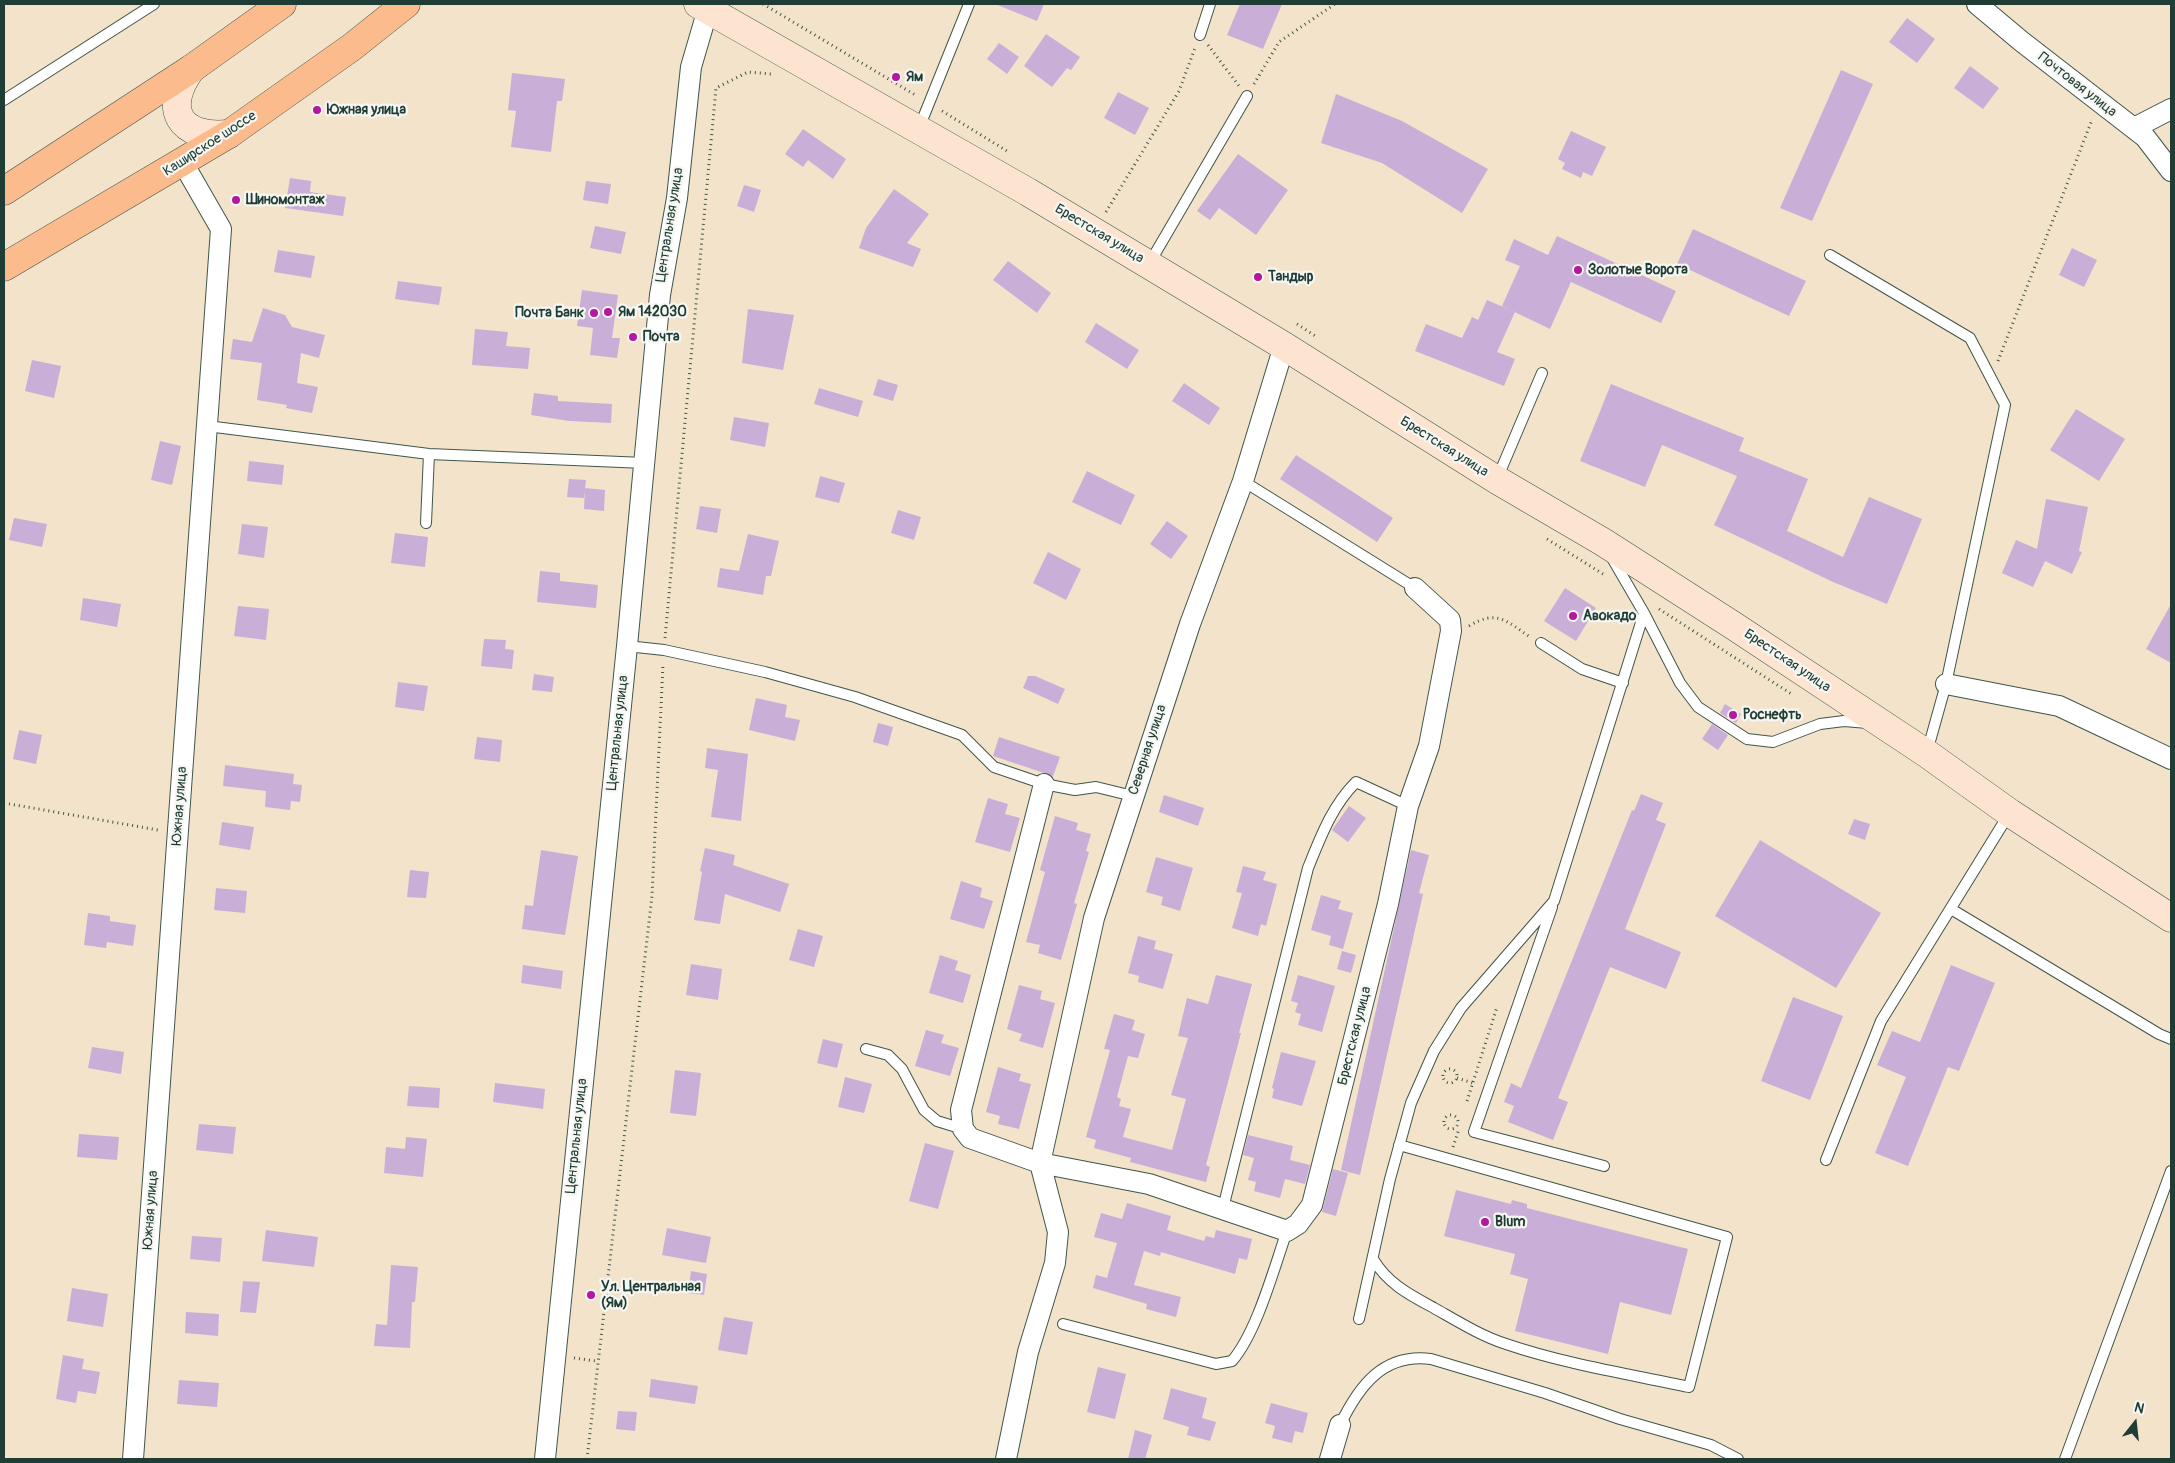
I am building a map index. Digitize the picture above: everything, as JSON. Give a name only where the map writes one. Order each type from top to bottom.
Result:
[{"type":"main road","points":[[4,190],[191,69],[282,4]]},
{"type":"main road","name":"Каширское шоссе","points":[[4,267],[229,134],[352,47],[406,4]]},
{"type":"main road","name":"Брестская улица","points":[[703,6],[919,128],[1149,264],[1284,346],[1496,480],[1603,542],[1926,753],[2010,813],[2171,918]]},
{"type":"main road","points":[[191,69],[177,92],[176,105],[180,118],[189,129],[200,134],[229,134]]},
{"type":"street","name":"Почтовая улица","points":[[1977,4],[2021,41],[2145,137],[2171,171]]},
{"type":"street","name":"Центральная улица","points":[[545,1459],[627,646],[660,295],[677,198],[691,67],[703,6]]},
{"type":"street","points":[[2134,128],[2171,109]]},
{"type":"street","name":"Южная улица","points":[[133,1459],[221,229],[182,162]]},
{"type":"street","name":"Северная улица","points":[[1036,1161],[1094,918],[1190,624],[1243,481],[1284,346]]},
{"type":"street","name":"Брестская улица","points":[[1287,1230],[1298,1224],[1312,1205],[1388,904],[1408,806],[1429,746],[1451,631],[1450,620],[1415,588]]},
{"type":"street","points":[[1946,684],[2059,706],[2171,759]]},
{"type":"street","points":[[1044,784],[965,1094],[962,1110],[963,1129],[970,1138],[1036,1161],[1149,1184],[1287,1230]]},
{"type":"street","points":[[1006,1459],[1028,1352],[1055,1263],[1058,1232],[1036,1161]]},
{"type":"street","points":[[1330,1459],[1340,1425]]},
{"type":"lane","points":[[4,100],[154,4]]},
{"type":"lane","points":[[919,128],[969,4]]},
{"type":"lane","points":[[1200,35],[1210,4]]},
{"type":"lane","points":[[1149,264],[1247,96]]},
{"type":"lane","points":[[1830,255],[1970,338],[2005,405],[1946,684],[1926,753]]},
{"type":"lane","points":[[1496,480],[1542,373]]},
{"type":"lane","points":[[207,426],[429,454],[645,462]]},
{"type":"lane","points":[[426,523],[429,454]]},
{"type":"lane","points":[[1243,481],[1415,588]]},
{"type":"lane","points":[[1603,542],[1644,613],[1680,683],[1698,707],[1747,739],[1773,742],[1820,724],[1844,721],[1867,723],[1891,731]]},
{"type":"lane","points":[[1604,1166],[1474,1132],[1554,901],[1624,683],[1644,613]]},
{"type":"lane","points":[[1540,643],[1582,669],[1624,683]]},
{"type":"lane","points":[[627,646],[664,650],[764,672],[846,695],[962,735],[994,767],[1044,784],[1075,790],[1096,786],[1133,796]]},
{"type":"lane","points":[[1223,1208],[1308,868],[1325,826],[1342,796],[1356,782],[1408,806]]},
{"type":"lane","points":[[1826,1160],[1881,1021],[2010,813]]},
{"type":"lane","points":[[1359,1320],[1399,1145],[1422,1077],[1434,1051],[1458,1014],[1483,981],[1554,901]]},
{"type":"lane","points":[[1951,909],[2159,1034],[2171,1039]]},
{"type":"lane","points":[[866,1049],[888,1055],[902,1069],[924,1110],[936,1121],[963,1129]]},
{"type":"lane","points":[[1373,1259],[1382,1274],[1400,1289],[1489,1337],[1506,1344],[1571,1361],[1689,1387],[1726,1237],[1399,1145]]},
{"type":"lane","points":[[2065,1459],[2171,1171]]},
{"type":"lane","points":[[1063,1324],[1216,1364],[1232,1361],[1241,1351],[1287,1230]]},
{"type":"lane","points":[[1340,1425],[1348,1409],[1362,1389],[1382,1368],[1397,1359],[1414,1356],[1431,1358],[1545,1393],[1620,1419],[1711,1445],[1738,1459]]},
{"type":"path","points":[[763,4],[929,103]]},
{"type":"path","points":[[1200,35],[1247,96],[1279,42],[1334,4]]},
{"type":"path","points":[[1106,212],[1179,91],[1200,35]]},
{"type":"path","points":[[586,1459],[652,896],[664,650],[716,88],[748,72],[777,74]]},
{"type":"path","points":[[1991,378],[2099,102]]},
{"type":"path","points":[[1466,633],[1469,626],[1479,620],[1492,616],[1503,619],[1540,643]]},
{"type":"path","points":[[4,803],[178,834]]},
{"type":"path","points":[[1465,1108],[1498,1007]]},
{"type":"path","points":[[1452,1069],[1457,1073],[1457,1078],[1453,1083],[1448,1083],[1444,1079],[1443,1074],[1447,1070],[1452,1069]]},
{"type":"path","points":[[1457,1078],[1473,1083]]},
{"type":"path","points":[[1453,1115],[1457,1119],[1458,1125],[1448,1129],[1444,1125],[1444,1120],[1447,1116],[1453,1115]]},
{"type":"path","points":[[1449,1160],[1458,1125],[1462,1117]]},
{"type":"building","points":[[995,4],[1044,4],[1037,21]]},
{"type":"building","points":[[1240,4],[1282,4],[1263,49],[1227,35]]},
{"type":"building","points":[[1907,18],[1935,39],[1917,63],[1889,42]]},
{"type":"building","points":[[1046,34],[1080,57],[1071,70],[1067,68],[1052,87],[1024,66]]},
{"type":"building","points":[[999,43],[1019,57],[1007,74],[987,59]]},
{"type":"building","points":[[1970,66],[1999,88],[1983,109],[1954,88]]},
{"type":"building","points":[[1841,70],[1873,84],[1812,221],[1780,208]]},
{"type":"building","points":[[512,73],[565,79],[562,101],[557,101],[551,152],[511,147],[516,111],[508,110]]},
{"type":"building","points":[[1118,92],[1149,108],[1135,135],[1104,118]]},
{"type":"building","points":[[1336,94],[1402,121],[1488,169],[1462,213],[1382,163],[1321,143]]},
{"type":"building","points":[[803,129],[846,159],[833,179],[808,160],[803,167],[785,154]]},
{"type":"building","points":[[1571,131],[1606,147],[1592,176],[1583,172],[1581,178],[1562,169],[1565,163],[1558,159]]},
{"type":"building","points":[[1238,154],[1288,190],[1256,235],[1219,208],[1210,220],[1197,211]]},
{"type":"building","points":[[290,178],[311,181],[310,192],[346,197],[343,216],[285,208]]},
{"type":"building","points":[[586,181],[611,184],[608,204],[583,200]]},
{"type":"building","points":[[744,185],[761,190],[754,212],[737,206]]},
{"type":"building","points":[[894,189],[929,214],[907,243],[921,249],[913,267],[859,248],[866,228]]},
{"type":"building","points":[[595,226],[626,232],[621,254],[590,248]]},
{"type":"building","points":[[1693,229],[1806,281],[1789,316],[1677,264]]},
{"type":"building","points":[[1557,236],[1676,291],[1661,323],[1571,282],[1550,329],[1502,306],[1520,266],[1505,260],[1514,239],[1548,255]]},
{"type":"building","points":[[2072,248],[2097,260],[2084,287],[2059,275]]},
{"type":"building","points":[[278,250],[315,256],[311,278],[274,272]]},
{"type":"building","points":[[1008,261],[1051,293],[1037,313],[993,280]]},
{"type":"building","points":[[398,281],[442,287],[439,305],[395,299]]},
{"type":"building","points":[[582,290],[618,295],[612,338],[620,338],[617,358],[590,355],[593,328],[577,326]]},
{"type":"building","points":[[1487,300],[1515,312],[1497,352],[1515,359],[1504,386],[1415,351],[1426,324],[1462,338],[1472,317],[1478,320]]},
{"type":"building","points":[[263,308],[285,315],[292,327],[325,335],[319,358],[301,353],[297,383],[318,387],[312,413],[286,408],[287,405],[257,400],[262,363],[230,359],[233,339],[252,342]]},
{"type":"building","points":[[748,309],[794,315],[783,370],[742,363]]},
{"type":"building","points":[[1096,323],[1139,350],[1127,369],[1085,342]]},
{"type":"building","points":[[475,329],[508,332],[506,346],[530,348],[528,369],[472,365]]},
{"type":"building","points":[[32,360],[61,366],[54,398],[25,391]]},
{"type":"building","points":[[878,379],[898,385],[893,401],[873,395]]},
{"type":"building","points":[[1184,383],[1220,408],[1209,425],[1172,401]]},
{"type":"building","points":[[1611,384],[1744,438],[1739,451],[1808,479],[1787,531],[1843,557],[1869,497],[1922,519],[1887,604],[1833,582],[1714,525],[1737,476],[1662,445],[1645,487],[1580,461]]},
{"type":"building","points":[[819,388],[863,401],[858,417],[814,404]]},
{"type":"building","points":[[534,393],[558,396],[558,401],[612,404],[611,423],[569,421],[531,415]]},
{"type":"building","points":[[2076,409],[2125,439],[2099,481],[2050,450]]},
{"type":"building","points":[[734,417],[769,423],[765,447],[730,440]]},
{"type":"building","points":[[160,441],[181,446],[172,485],[151,480]]},
{"type":"building","points":[[1296,455],[1393,518],[1377,542],[1280,479]]},
{"type":"building","points":[[249,461],[284,465],[282,485],[247,481]]},
{"type":"building","points":[[1087,471],[1135,495],[1121,525],[1072,502]]},
{"type":"building","points":[[820,476],[845,483],[839,503],[815,497]]},
{"type":"building","points":[[569,479],[586,480],[584,498],[567,497]]},
{"type":"building","points":[[585,488],[605,490],[604,511],[584,509]]},
{"type":"building","points":[[2046,499],[2088,507],[2079,551],[2082,552],[2072,574],[2045,561],[2033,587],[2002,573],[2016,540],[2037,549]]},
{"type":"building","points":[[700,506],[721,509],[717,533],[696,529]]},
{"type":"building","points":[[898,510],[921,517],[914,540],[891,533]]},
{"type":"building","points":[[14,518],[47,524],[42,547],[9,540]]},
{"type":"building","points":[[1167,521],[1188,536],[1171,559],[1150,544]]},
{"type":"building","points":[[242,524],[268,527],[264,558],[238,554]]},
{"type":"building","points":[[395,533],[428,537],[425,567],[391,563]]},
{"type":"building","points":[[748,534],[779,541],[771,576],[766,576],[763,595],[717,587],[720,568],[739,571]]},
{"type":"building","points":[[1048,552],[1081,569],[1066,600],[1033,583]]},
{"type":"building","points":[[540,571],[560,573],[560,581],[598,585],[596,608],[537,602]]},
{"type":"building","points":[[1565,588],[1596,608],[1576,641],[1544,621]]},
{"type":"building","points":[[83,598],[121,604],[117,627],[80,620]]},
{"type":"building","points":[[2171,604],[2171,663],[2146,649]]},
{"type":"building","points":[[238,606],[269,609],[266,640],[234,636]]},
{"type":"building","points":[[484,639],[506,640],[505,649],[514,650],[512,669],[481,666]]},
{"type":"building","points":[[534,674],[554,677],[552,692],[532,690]]},
{"type":"building","points":[[1028,676],[1035,676],[1065,689],[1058,704],[1023,688]]},
{"type":"building","points":[[398,682],[428,686],[424,711],[395,707]]},
{"type":"building","points":[[756,698],[787,705],[785,717],[800,720],[795,741],[749,730]]},
{"type":"building","points":[[1725,704],[1741,714],[1736,723],[1720,713]]},
{"type":"building","points":[[878,723],[893,727],[888,746],[873,742]]},
{"type":"building","points":[[1712,724],[1728,735],[1718,750],[1702,739]]},
{"type":"building","points":[[19,730],[42,735],[36,764],[13,759]]},
{"type":"building","points":[[477,737],[502,740],[500,762],[474,759]]},
{"type":"building","points":[[999,737],[1060,757],[1053,776],[993,756]]},
{"type":"building","points":[[707,748],[748,754],[741,821],[711,817],[718,770],[705,768]]},
{"type":"building","points":[[225,765],[294,774],[293,784],[302,785],[300,802],[291,801],[290,810],[265,807],[266,791],[223,786]]},
{"type":"building","points":[[1641,794],[1663,803],[1656,820],[1666,824],[1625,929],[1681,952],[1666,989],[1610,967],[1558,1098],[1568,1102],[1553,1140],[1508,1122],[1514,1106],[1504,1102],[1511,1083],[1521,1088],[1632,810],[1634,811]]},
{"type":"building","points":[[1164,795],[1204,808],[1198,826],[1159,812]]},
{"type":"building","points":[[988,798],[1008,804],[1005,814],[1020,818],[1010,852],[975,842]]},
{"type":"building","points":[[1349,806],[1366,818],[1348,842],[1332,830]]},
{"type":"building","points":[[1055,816],[1078,823],[1076,830],[1091,834],[1086,851],[1089,852],[1074,903],[1077,904],[1061,960],[1038,953],[1040,945],[1026,942],[1045,872],[1040,870]]},
{"type":"building","points":[[1854,819],[1870,824],[1865,840],[1848,834]]},
{"type":"building","points":[[222,822],[254,827],[250,850],[219,845]]},
{"type":"building","points":[[1760,840],[1881,913],[1836,988],[1715,916]]},
{"type":"building","points":[[705,848],[735,855],[733,865],[789,884],[780,912],[725,894],[720,924],[694,920]]},
{"type":"building","points":[[541,850],[578,856],[565,935],[522,929],[525,905],[533,906]]},
{"type":"building","points":[[1411,850],[1429,855],[1419,893],[1423,894],[1360,1175],[1341,1170]]},
{"type":"building","points":[[1156,857],[1193,868],[1180,911],[1161,905],[1163,897],[1146,892]]},
{"type":"building","points":[[1243,866],[1266,872],[1263,880],[1277,884],[1266,926],[1261,924],[1258,936],[1232,928],[1242,893],[1236,892]]},
{"type":"building","points":[[410,870],[429,872],[426,898],[407,897]]},
{"type":"building","points":[[961,881],[982,888],[980,897],[993,901],[984,929],[950,919]]},
{"type":"building","points":[[216,888],[247,891],[245,913],[214,910]]},
{"type":"building","points":[[1321,895],[1341,901],[1338,909],[1353,913],[1343,949],[1329,945],[1331,936],[1311,930]]},
{"type":"building","points":[[88,913],[110,916],[110,921],[136,925],[133,946],[107,942],[106,948],[84,945]]},
{"type":"building","points":[[798,929],[823,936],[814,967],[789,960]]},
{"type":"building","points":[[1138,936],[1156,941],[1154,949],[1173,954],[1163,989],[1138,982],[1139,976],[1128,973]]},
{"type":"building","points":[[1342,951],[1356,955],[1351,973],[1337,969]]},
{"type":"building","points":[[940,955],[958,961],[955,970],[971,975],[963,1003],[929,993]]},
{"type":"building","points":[[691,964],[722,969],[718,1000],[686,995]]},
{"type":"building","points":[[523,965],[563,971],[561,989],[521,983]]},
{"type":"building","points":[[1951,965],[1995,983],[1959,1071],[1948,1067],[1908,1166],[1875,1153],[1906,1077],[1877,1065],[1892,1031],[1920,1042]]},
{"type":"building","points":[[1216,975],[1252,984],[1206,1165],[1210,1167],[1206,1182],[1130,1162],[1131,1158],[1094,1148],[1096,1140],[1086,1137],[1110,1050],[1104,1049],[1114,1014],[1135,1020],[1132,1030],[1145,1034],[1138,1058],[1128,1056],[1117,1097],[1121,1099],[1119,1106],[1131,1109],[1123,1137],[1172,1150],[1186,1099],[1171,1095],[1188,1038],[1178,1036],[1187,998],[1208,1004]]},
{"type":"building","points":[[1298,975],[1335,986],[1322,1032],[1298,1025],[1301,1014],[1295,1012],[1298,1003],[1291,1001]]},
{"type":"building","points":[[1019,985],[1042,991],[1040,999],[1055,1003],[1043,1048],[1019,1041],[1022,1034],[1007,1029]]},
{"type":"building","points":[[1793,997],[1843,1016],[1810,1100],[1761,1081]]},
{"type":"building","points":[[926,1030],[944,1035],[941,1043],[959,1048],[950,1076],[915,1066]]},
{"type":"building","points":[[823,1039],[843,1044],[837,1068],[817,1063]]},
{"type":"building","points":[[92,1047],[124,1052],[121,1074],[88,1068]]},
{"type":"building","points":[[1281,1052],[1316,1061],[1302,1106],[1272,1098],[1274,1089],[1272,1088]]},
{"type":"building","points":[[998,1067],[1021,1074],[1019,1081],[1031,1084],[1019,1129],[998,1124],[1000,1116],[986,1112]]},
{"type":"building","points":[[675,1070],[701,1073],[696,1116],[670,1113]]},
{"type":"building","points":[[845,1077],[872,1084],[864,1113],[838,1107]]},
{"type":"building","points":[[495,1083],[545,1089],[543,1109],[493,1102]]},
{"type":"building","points":[[409,1086],[440,1088],[439,1108],[407,1106]]},
{"type":"building","points":[[199,1124],[236,1127],[233,1154],[196,1150]]},
{"type":"building","points":[[79,1134],[119,1137],[117,1160],[77,1157]]},
{"type":"building","points":[[1248,1135],[1293,1146],[1290,1160],[1310,1165],[1305,1184],[1285,1179],[1280,1198],[1254,1191],[1256,1182],[1248,1180],[1254,1158],[1243,1155]]},
{"type":"building","points":[[406,1137],[427,1139],[423,1177],[384,1173],[386,1147],[405,1149]]},
{"type":"building","points":[[925,1143],[954,1151],[938,1209],[909,1201]]},
{"type":"building","points":[[1333,1169],[1348,1173],[1336,1216],[1322,1212]]},
{"type":"building","points":[[1456,1190],[1511,1204],[1512,1200],[1527,1204],[1527,1208],[1688,1249],[1671,1315],[1620,1302],[1608,1354],[1515,1331],[1528,1279],[1510,1274],[1515,1254],[1444,1236]]},
{"type":"building","points":[[1127,1203],[1171,1216],[1167,1230],[1204,1241],[1206,1236],[1214,1238],[1216,1230],[1252,1239],[1247,1260],[1239,1258],[1235,1274],[1161,1252],[1160,1256],[1144,1251],[1134,1285],[1181,1297],[1176,1317],[1146,1309],[1147,1304],[1093,1288],[1096,1275],[1107,1278],[1117,1243],[1094,1237],[1101,1213],[1122,1219]]},
{"type":"building","points":[[667,1228],[711,1237],[706,1263],[662,1255]]},
{"type":"building","points":[[266,1230],[318,1237],[314,1267],[262,1261]]},
{"type":"building","points":[[192,1236],[222,1238],[220,1262],[190,1259]]},
{"type":"building","points":[[391,1265],[418,1267],[415,1302],[412,1302],[410,1348],[374,1346],[376,1324],[387,1325]]},
{"type":"building","points":[[691,1271],[707,1274],[704,1295],[688,1293]]},
{"type":"building","points":[[243,1281],[260,1282],[256,1313],[240,1312]]},
{"type":"building","points":[[72,1288],[108,1294],[103,1327],[67,1321]]},
{"type":"building","points":[[186,1312],[219,1314],[218,1336],[185,1333]]},
{"type":"building","points":[[724,1317],[753,1322],[747,1355],[718,1350]]},
{"type":"building","points":[[63,1355],[84,1359],[82,1369],[100,1372],[96,1394],[78,1391],[76,1403],[56,1399]]},
{"type":"building","points":[[1098,1367],[1126,1374],[1115,1419],[1087,1412]]},
{"type":"building","points":[[651,1379],[698,1386],[695,1404],[649,1397]]},
{"type":"building","points":[[179,1380],[219,1383],[217,1407],[177,1404]]},
{"type":"building","points":[[1171,1388],[1207,1398],[1202,1418],[1216,1422],[1210,1441],[1187,1435],[1189,1427],[1163,1419]]},
{"type":"building","points":[[1271,1403],[1308,1413],[1303,1433],[1295,1431],[1292,1443],[1272,1438],[1275,1426],[1265,1423]]},
{"type":"building","points":[[618,1411],[637,1412],[635,1431],[616,1429]]},
{"type":"building","points":[[1135,1430],[1152,1435],[1145,1459],[1128,1459]]},
{"type":"place","name":"Ям","points":[[896,77]]},
{"type":"place","name":"Южная улица","points":[[317,110]]},
{"type":"place","name":"Шиномонтаж","points":[[236,200]]},
{"type":"place","name":"Золотые Ворота","points":[[1578,270]]},
{"type":"place","name":"Тандыр","points":[[1258,277]]},
{"type":"place","name":"Ям 142030","points":[[608,312]]},
{"type":"place","name":"Почта Банк","points":[[594,313]]},
{"type":"place","name":"Почта","points":[[633,337]]},
{"type":"place","name":"Авокадо","points":[[1573,616]]},
{"type":"place","name":"Роснефть","points":[[1733,715]]},
{"type":"place","name":"Blum","points":[[1485,1222]]},
{"type":"place","name":"Ул. Центральная (Ям)","points":[[591,1295]]}]
